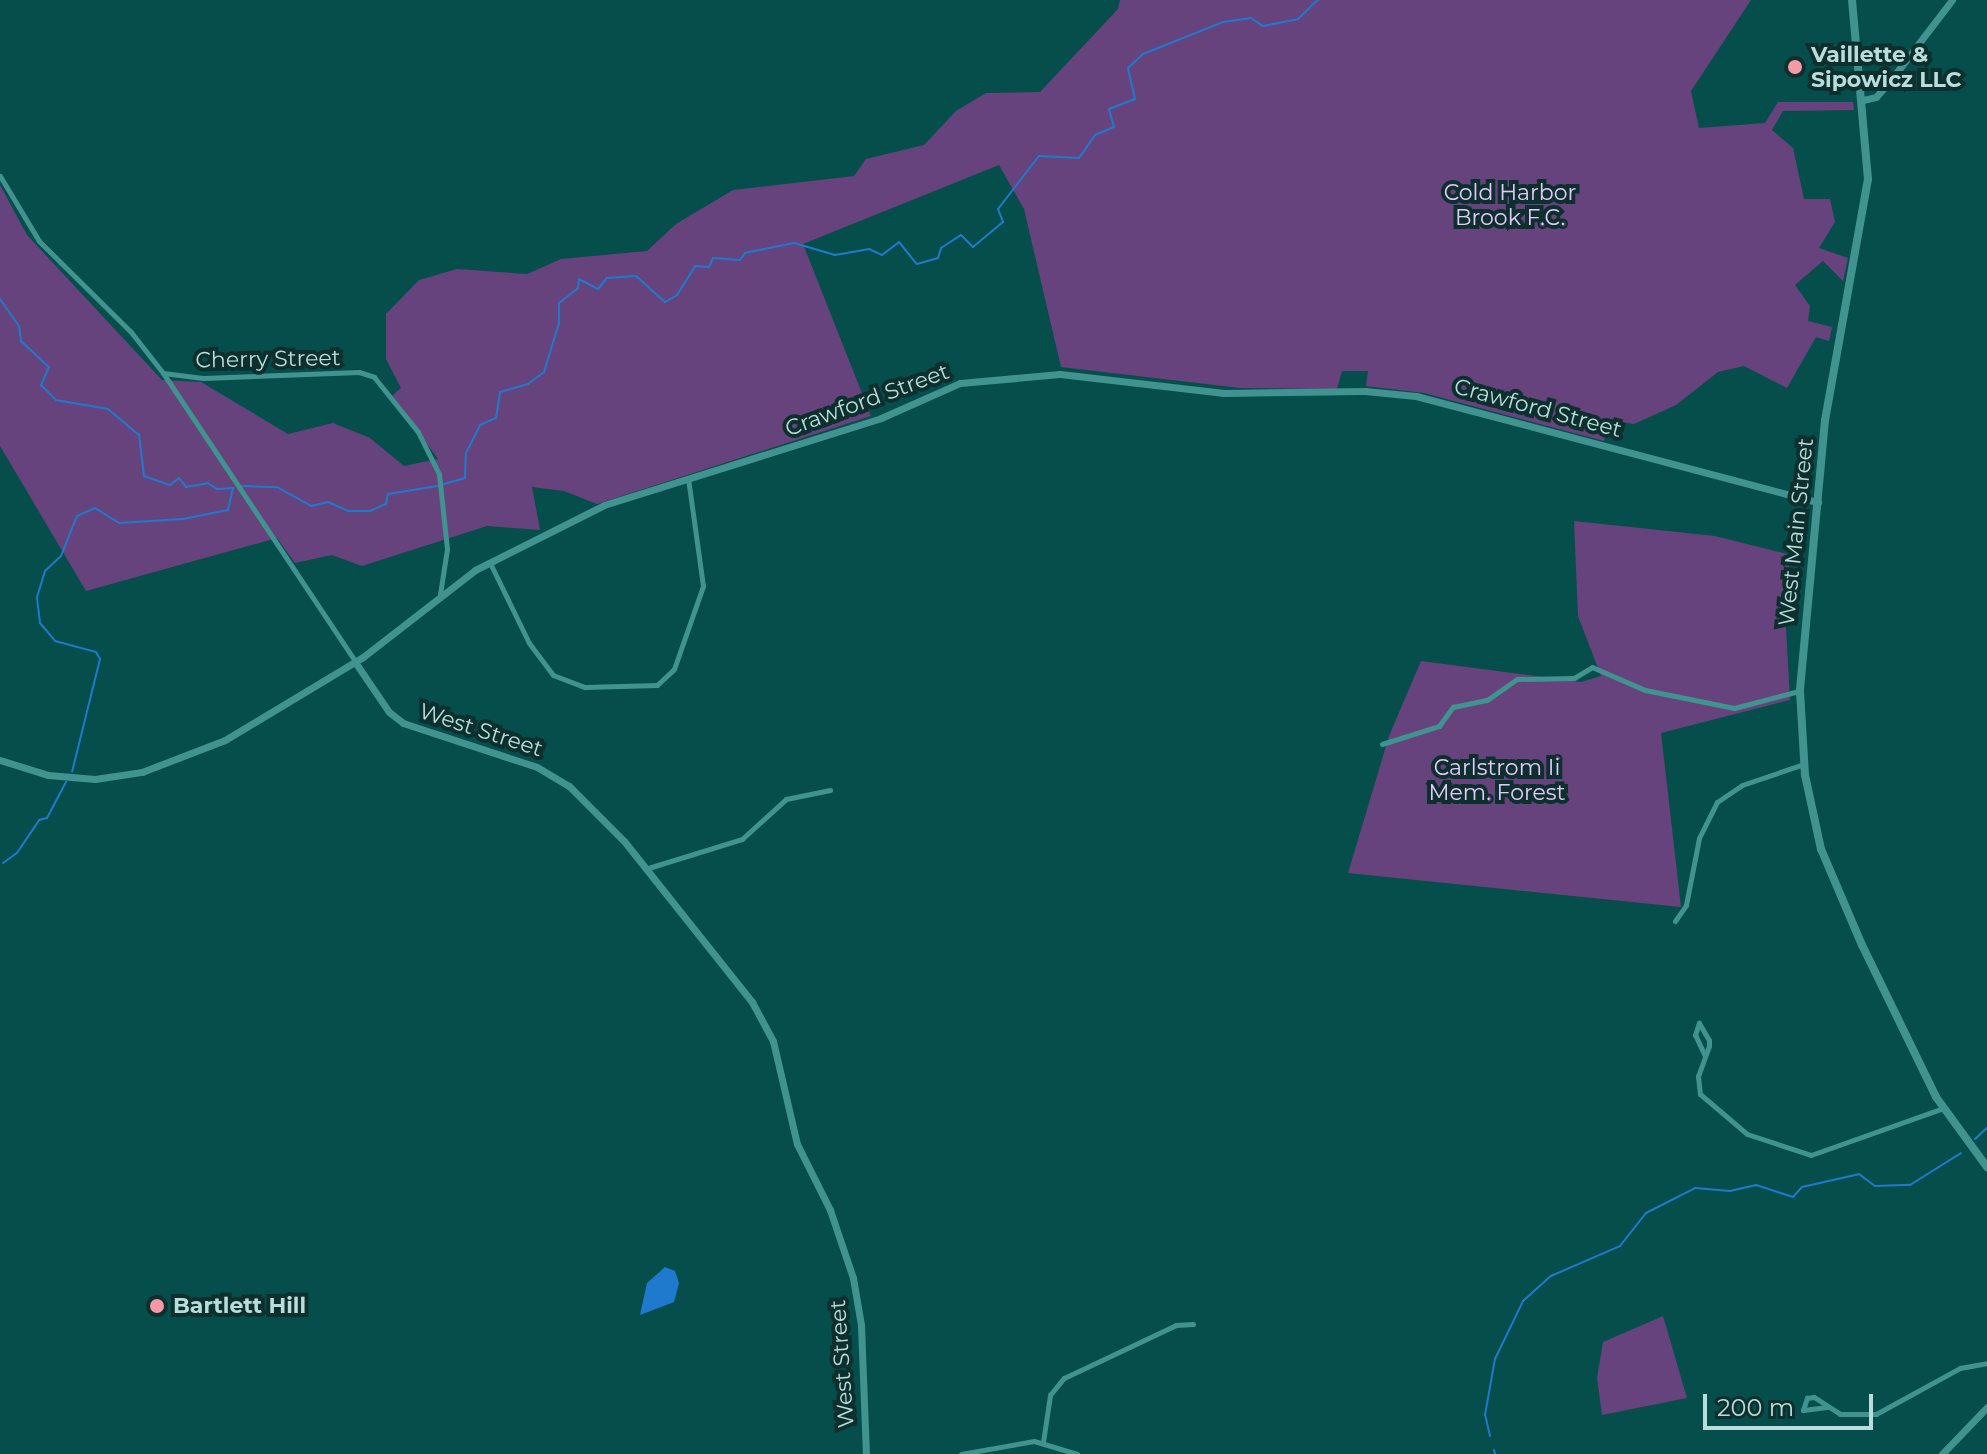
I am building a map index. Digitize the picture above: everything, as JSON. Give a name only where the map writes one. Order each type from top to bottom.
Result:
[{"type":"main road","name":"West Main Street","points":[[1852,0],[1863,100],[1867,197],[1831,376],[1800,691],[1804,764],[1830,875],[1911,1052],[1944,1108],[1987,1167]]},
{"type":"street","points":[[1863,100],[1876,97],[1952,0]]},
{"type":"street","name":"West Street","points":[[0,176],[39,241],[131,332],[163,373],[389,712],[403,723],[537,767],[563,781],[624,841],[644,870],[747,995],[773,1041],[797,1144],[830,1210],[853,1278],[861,1325],[866,1452]]},
{"type":"street","name":"Cherry Street","points":[[163,373],[203,378],[359,372],[374,377],[418,432],[439,474],[447,549],[440,594]]},
{"type":"street","name":"Crawford Street","points":[[0,760],[73,778],[142,772],[245,731],[355,662],[440,594],[490,563],[613,501],[881,418],[960,383],[1060,374],[1234,394],[1358,391],[1416,396],[1818,502]]},
{"type":"street","points":[[490,563],[529,643],[553,675],[585,687],[657,685],[674,669],[703,586],[687,477]]},
{"type":"street","points":[[1382,744],[1439,726],[1453,707],[1487,700],[1517,679],[1574,678],[1592,667],[1645,690],[1734,708],[1800,691]]},
{"type":"street","points":[[1675,921],[1686,905],[1699,838],[1717,802],[1742,785],[1804,764]]},
{"type":"street","points":[[644,870],[742,839],[786,799],[830,790]]},
{"type":"street","points":[[1705,1056],[1695,1035],[1699,1023],[1708,1033],[1705,1056],[1700,1094],[1747,1134],[1811,1155],[1944,1108]]},
{"type":"street","points":[[1043,1442],[1050,1395],[1064,1378],[1176,1325],[1193,1324]]},
{"type":"street","points":[[1827,1407],[1854,1416],[1876,1414],[1960,1368],[1987,1363]]},
{"type":"street","points":[[1942,1454],[1987,1407]]},
{"type":"street","points":[[961,1454],[1043,1442],[1077,1454]]},
{"type":"street","points":[[1949,1448],[1957,1454]]},
{"type":"green space","name":"Cold Harbor Brook F.C.","points":[[1120,0],[1751,0],[1691,91],[1699,128],[1765,123],[1778,102],[1853,102],[1854,110],[1783,111],[1772,130],[1793,148],[1804,199],[1830,199],[1835,222],[1819,248],[1848,258],[1843,281],[1823,261],[1795,285],[1810,306],[1808,321],[1832,327],[1829,341],[1816,337],[1787,388],[1744,366],[1718,372],[1676,405],[1634,424],[1621,422],[1608,429],[1604,441],[1424,393],[1366,386],[1368,371],[1342,371],[1337,389],[1240,388],[1061,367],[1024,209],[999,165],[803,244],[871,416],[597,504],[564,491],[532,487],[540,530],[487,526],[362,566],[332,555],[295,563],[277,538],[86,591],[0,446],[0,185],[27,235],[162,380],[201,382],[288,434],[333,423],[370,438],[404,466],[438,459],[392,396],[401,388],[386,359],[386,314],[419,280],[457,269],[527,274],[561,259],[647,251],[676,224],[733,190],[854,176],[866,159],[924,145],[956,111],[986,93],[1040,92],[1118,9]]},
{"type":"green space","name":"Carlstrom Ii Mem. Forest","points":[[1574,521],[1715,536],[1791,555],[1784,592],[1790,700],[1661,733],[1681,907],[1348,873],[1389,736],[1421,661],[1581,682],[1601,676],[1578,616]]},
{"type":"green space","points":[[1663,1316],[1687,1398],[1602,1415],[1597,1378],[1603,1342]]},
{"type":"water","points":[[665,1267],[675,1271],[679,1283],[674,1302],[640,1315],[647,1283]]},
{"type":"waterway","points":[[444,484],[465,478],[466,453],[480,425],[496,418],[500,392],[528,384],[544,372],[559,323],[559,303],[578,288],[579,279],[598,289],[607,278],[636,276],[665,302],[677,295],[695,266],[709,267],[713,258],[740,260],[745,253],[794,243],[835,255],[869,249],[882,255],[899,242],[917,264],[938,258],[941,248],[961,235],[973,247],[1003,222],[998,209],[1039,156],[1079,158],[1095,135],[1114,127],[1109,109],[1135,99],[1128,68],[1143,54],[1223,22],[1251,18],[1263,26],[1298,19],[1318,0]]},
{"type":"waterway","points":[[0,299],[19,326],[21,341],[49,367],[41,385],[56,400],[108,409],[139,435],[144,476],[170,485],[179,478],[186,487],[208,483],[217,489],[233,488],[228,510],[183,519],[119,523],[95,508],[77,516],[61,556],[45,571],[37,598],[40,623],[55,641],[96,652],[100,659],[72,772]]},
{"type":"waterway","points":[[242,486],[277,487],[311,506],[328,502],[348,511],[370,511],[386,504],[388,494],[437,486]]},
{"type":"waterway","points":[[3,863],[17,853],[39,820],[47,818],[66,782]]},
{"type":"waterway","points":[[1975,1139],[1987,1128]]},
{"type":"waterway","points":[[1490,1436],[1485,1415],[1495,1359],[1523,1301],[1551,1276],[1620,1246],[1646,1213],[1695,1188],[1730,1191],[1756,1185],[1793,1197],[1802,1187],[1859,1174],[1875,1186],[1910,1185],[1961,1153]]},
{"type":"waterway","points":[[1494,1450],[1495,1454]]},
{"type":"place","name":"Vaillette & Sipowicz LLC","points":[[1795,67]]},
{"type":"place","name":"Bartlett Hill","points":[[157,1306]]}]
